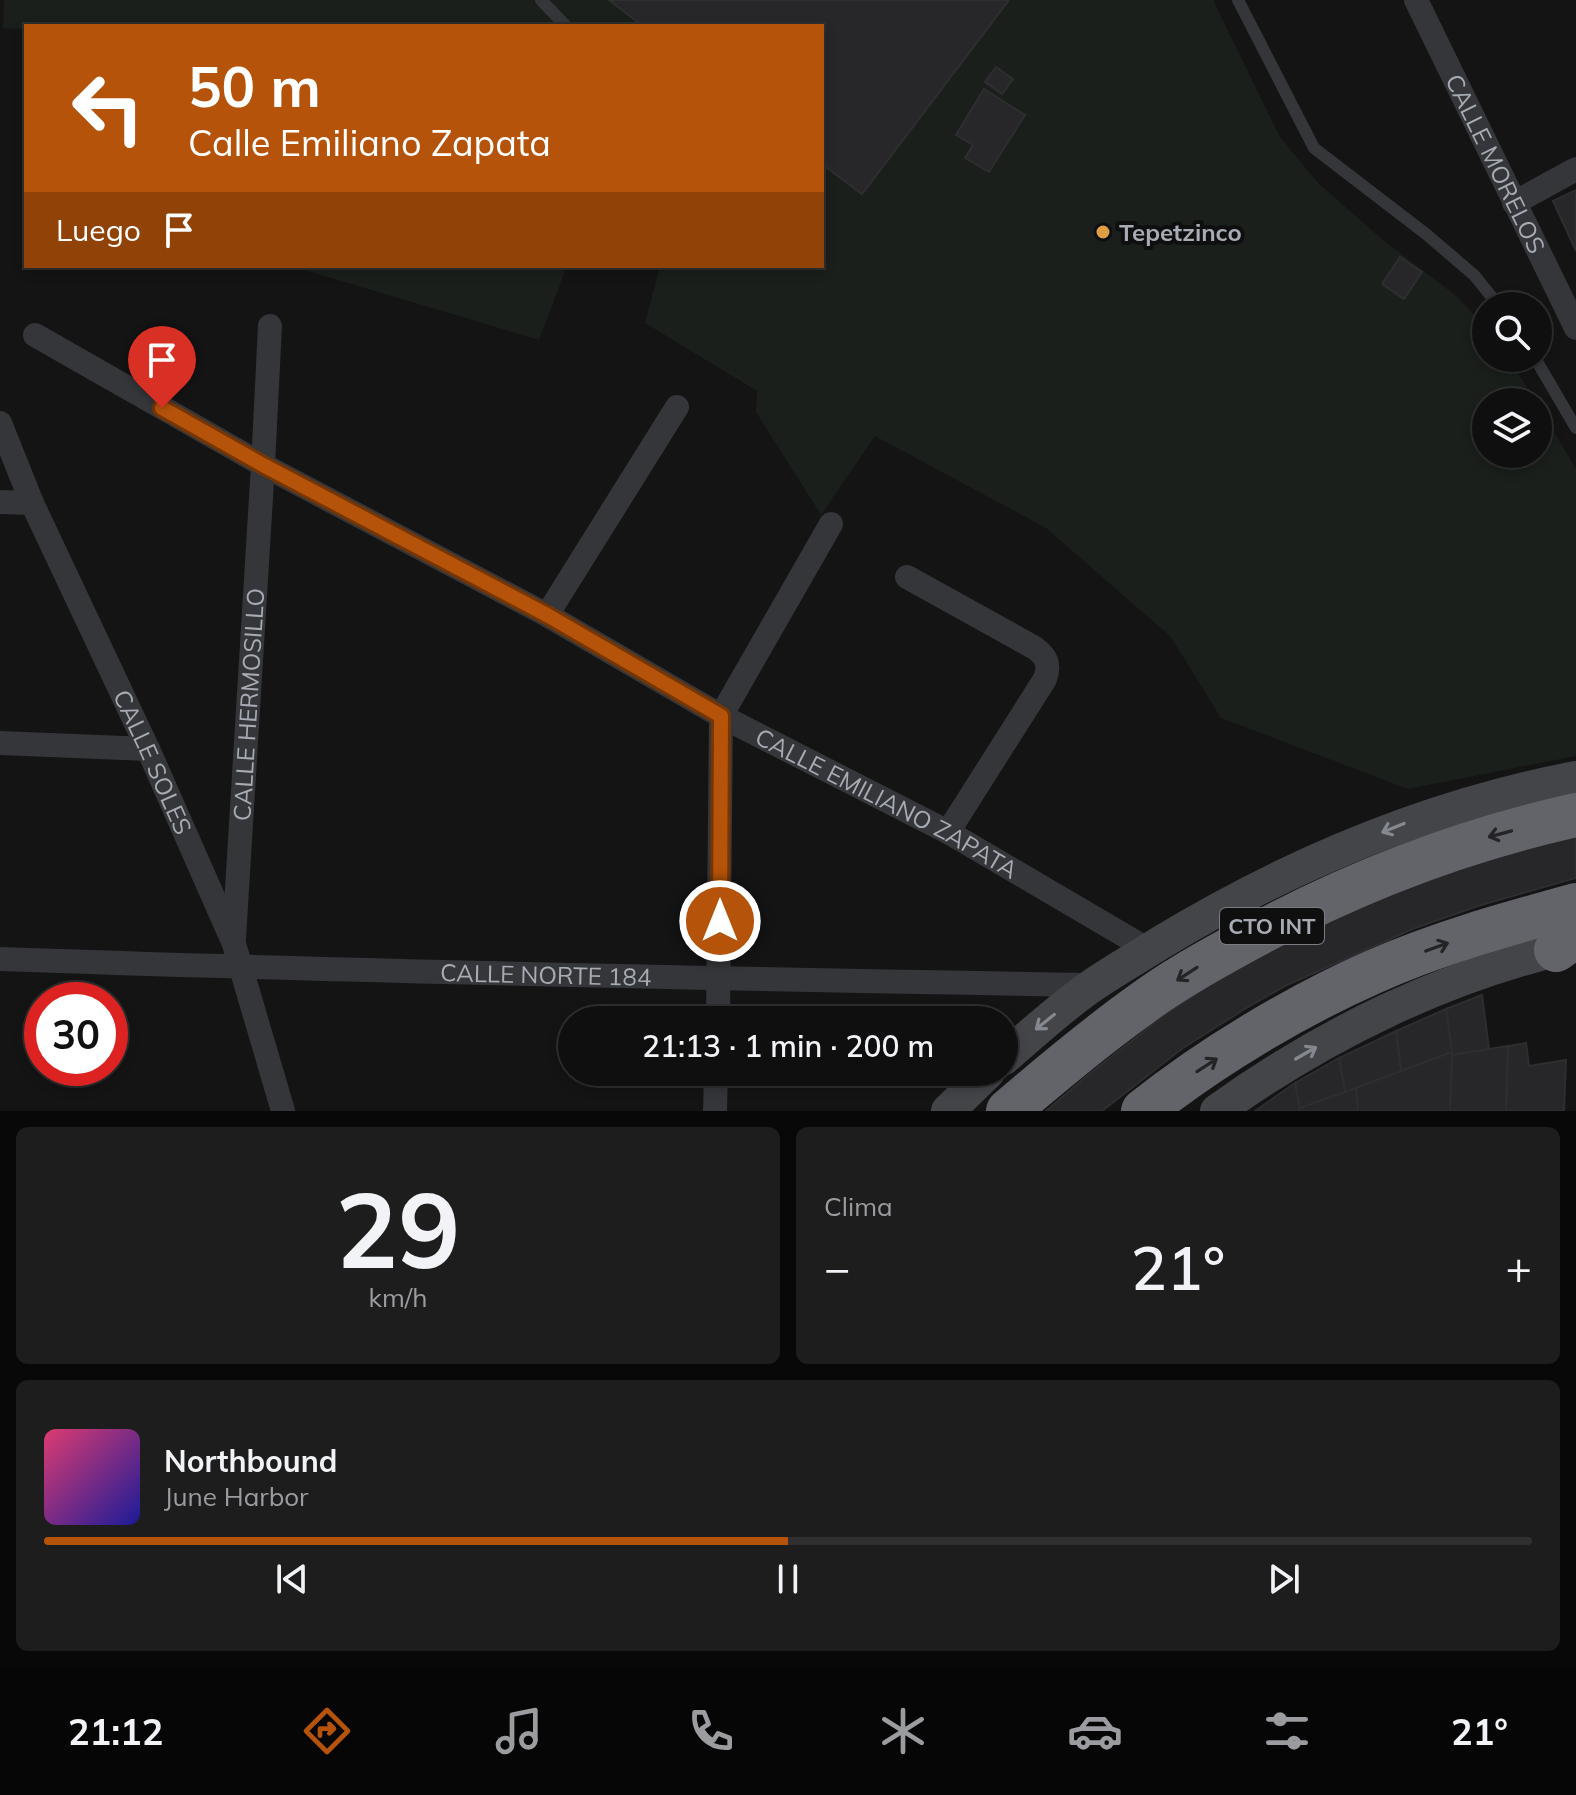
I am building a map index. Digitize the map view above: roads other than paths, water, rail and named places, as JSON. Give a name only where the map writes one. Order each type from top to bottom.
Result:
[{"type":"highway","name":"CTO INT","points":[[1008,1111],[1070,1058],[1141,1004],[1206,962],[1279,922],[1357,885],[1432,855],[1576,815]]},
{"type":"highway","points":[[1143,1111],[1262,1030],[1373,972],[1499,926],[1576,905]]},
{"type":"main road","name":"CTO INT","points":[[1018,1046],[1092,985],[1149,950],[1226,905],[1346,847],[1455,807],[1576,778]]},
{"type":"main road","points":[[1217,1111],[1304,1054],[1391,1008],[1478,974],[1569,944]]},
{"type":"main road","points":[[948,1111],[974,1086]]},
{"type":"street","name":"CALLE MORELOS","points":[[1416,0],[1576,328]]},
{"type":"street","points":[[1514,203],[1576,169]]},
{"type":"street","name":"CALLE HERMOSILLO","points":[[237,956],[270,326]]},
{"type":"street","name":"CALLE EMILIANO ZAPATA","points":[[35,335],[263,465],[547,615],[721,716],[948,832],[1149,950]]},
{"type":"street","points":[[547,615],[677,407]]},
{"type":"street","name":"CALLE SOLES","points":[[0,423],[32,503],[148,749],[237,956],[283,1111]]},
{"type":"street","points":[[0,502],[32,503]]},
{"type":"street","points":[[718,1006],[721,716],[831,524]]},
{"type":"street","points":[[907,577],[1035,648],[1048,662],[1045,679],[948,832]]},
{"type":"street","points":[[0,743],[148,749]]},
{"type":"street","name":"CALLE NORTE 184","points":[[0,959],[237,956],[719,979],[1092,985]]},
{"type":"street","points":[[715,1111],[716,1086]]},
{"type":"lane","points":[[541,0],[564,24]]},
{"type":"lane","points":[[1238,0],[1314,148],[1426,234],[1474,275],[1488,292]]},
{"type":"lane","points":[[1543,372],[1576,428]]},
{"type":"place","name":"Tepetzinco","points":[[1103,232]]}]
